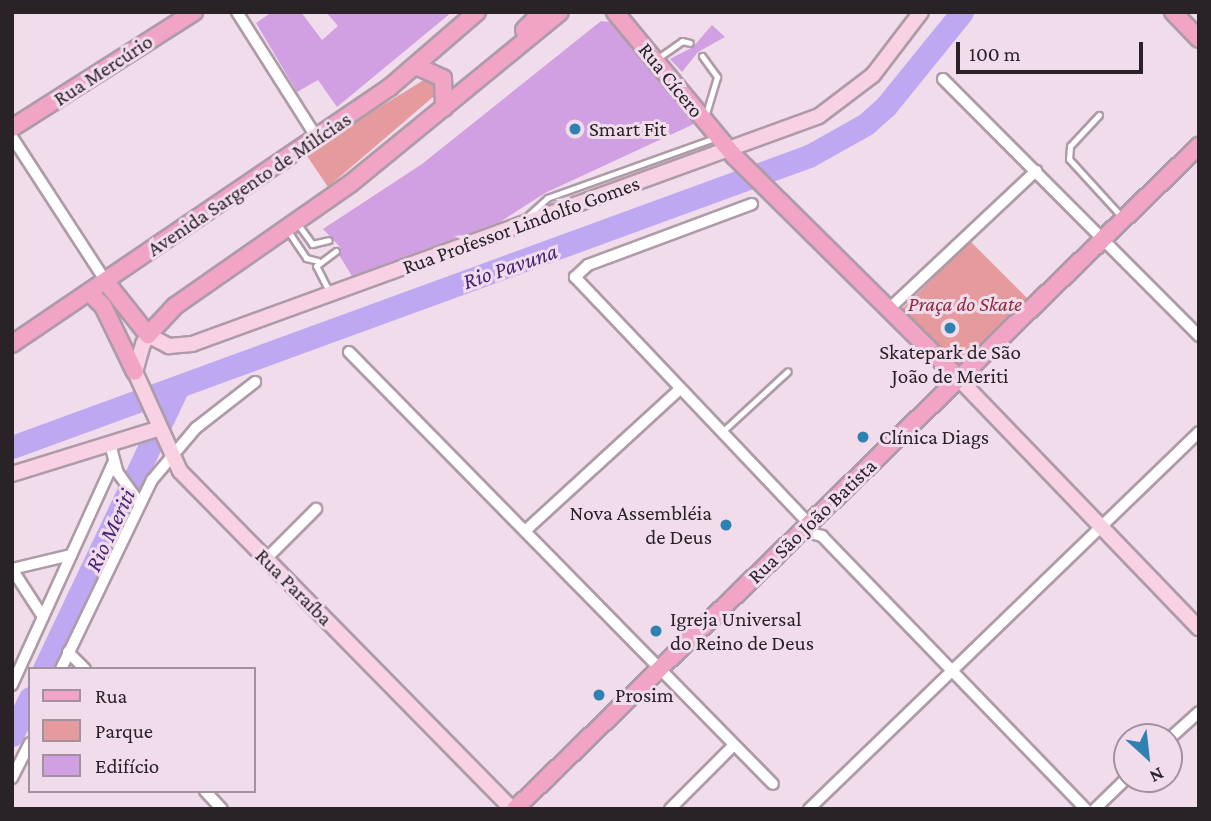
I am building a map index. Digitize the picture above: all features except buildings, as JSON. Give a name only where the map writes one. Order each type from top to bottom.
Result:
[{"type":"main road","name":"Rua Mercúrio","points":[[12,128],[194,12]]},
{"type":"main road","name":"Avenida Sargento de Milícias","points":[[12,344],[418,67],[477,12]]},
{"type":"main road","points":[[446,41],[490,12]]},
{"type":"main road","points":[[481,76],[542,12]]},
{"type":"main road","points":[[106,282],[149,335],[175,306],[291,225],[444,108],[560,12]]},
{"type":"main road","name":"Rua Cícero","points":[[615,12],[727,148],[959,379]]},
{"type":"main road","points":[[1173,12],[1199,38]]},
{"type":"main road","points":[[418,67],[443,78],[444,108]]},
{"type":"main road","name":"Rua São João Batista","points":[[513,809],[1199,146]]},
{"type":"main road","points":[[90,293],[103,306],[135,372]]},
{"type":"street","points":[[237,12],[317,138]]},
{"type":"street","name":"Rua Professor Lindolfo Gomes","points":[[149,335],[169,346],[192,344],[835,107],[880,67],[921,12]]},
{"type":"street","points":[[943,79],[1199,336]]},
{"type":"street","points":[[12,137],[106,282]]},
{"type":"street","points":[[889,309],[1037,171]]},
{"type":"street","points":[[752,204],[575,274],[680,389],[1086,809]]},
{"type":"street","points":[[135,372],[149,335]]},
{"type":"street","points":[[349,352],[773,785]]},
{"type":"street","name":"Rua Paraíba","points":[[135,372],[153,428],[169,455],[266,559],[513,809]]},
{"type":"street","points":[[959,379],[1199,628]]},
{"type":"street","points":[[62,667],[137,500],[169,455],[254,382]]},
{"type":"street","points":[[525,531],[680,389]]},
{"type":"street","points":[[12,474],[153,428]]},
{"type":"street","points":[[809,809],[1199,432]]},
{"type":"street","points":[[110,444],[116,468],[137,500]]},
{"type":"street","points":[[12,685],[15,670],[116,468]]},
{"type":"street","points":[[266,559],[316,509]]},
{"type":"street","points":[[810,523],[822,536]]},
{"type":"street","points":[[43,617],[12,569],[71,555]]},
{"type":"street","points":[[68,652],[83,667]]},
{"type":"street","points":[[1183,726],[1199,712]]},
{"type":"street","points":[[670,809],[733,746]]},
{"type":"street","points":[[12,779],[28,747]]},
{"type":"street","points":[[1094,809],[1113,791]]},
{"type":"street","points":[[207,793],[222,809]]},
{"type":"lane","points":[[655,60],[682,41],[690,43]]},
{"type":"lane","points":[[702,56],[717,77],[704,120]]},
{"type":"lane","points":[[1099,116],[1070,146],[1069,159],[1124,219]]},
{"type":"lane","points":[[291,225],[312,244],[329,240]]},
{"type":"lane","points":[[291,225],[309,261],[319,261],[336,251]]},
{"type":"lane","points":[[319,261],[317,273],[331,294]]},
{"type":"lane","points":[[723,431],[788,372]]},
{"type":"green space","points":[[432,75],[440,91],[328,187],[305,153]]},
{"type":"green space","name":"Praça do Skate","points":[[970,241],[1029,300],[961,368],[902,309]]},
{"type":"waterway","name":"Rio Pavuna","points":[[12,447],[809,156],[866,124],[886,106],[962,12]]},
{"type":"waterway","name":"Rio Meriti","points":[[45,667],[176,391]]},
{"type":"waterway","name":"Rio Meriti","points":[[12,735],[28,702]]},
{"type":"place","name":"Smart Fit","points":[[575,129]]},
{"type":"place","name":"Skatepark de São João de Meriti","points":[[950,328]]},
{"type":"place","name":"Clínica Diags","points":[[863,437]]},
{"type":"place","name":"Nova Assembléia de Deus","points":[[726,525]]},
{"type":"place","name":"Igreja Universal do Reino de Deus","points":[[656,631]]},
{"type":"place","name":"Prosim","points":[[599,695]]}]
